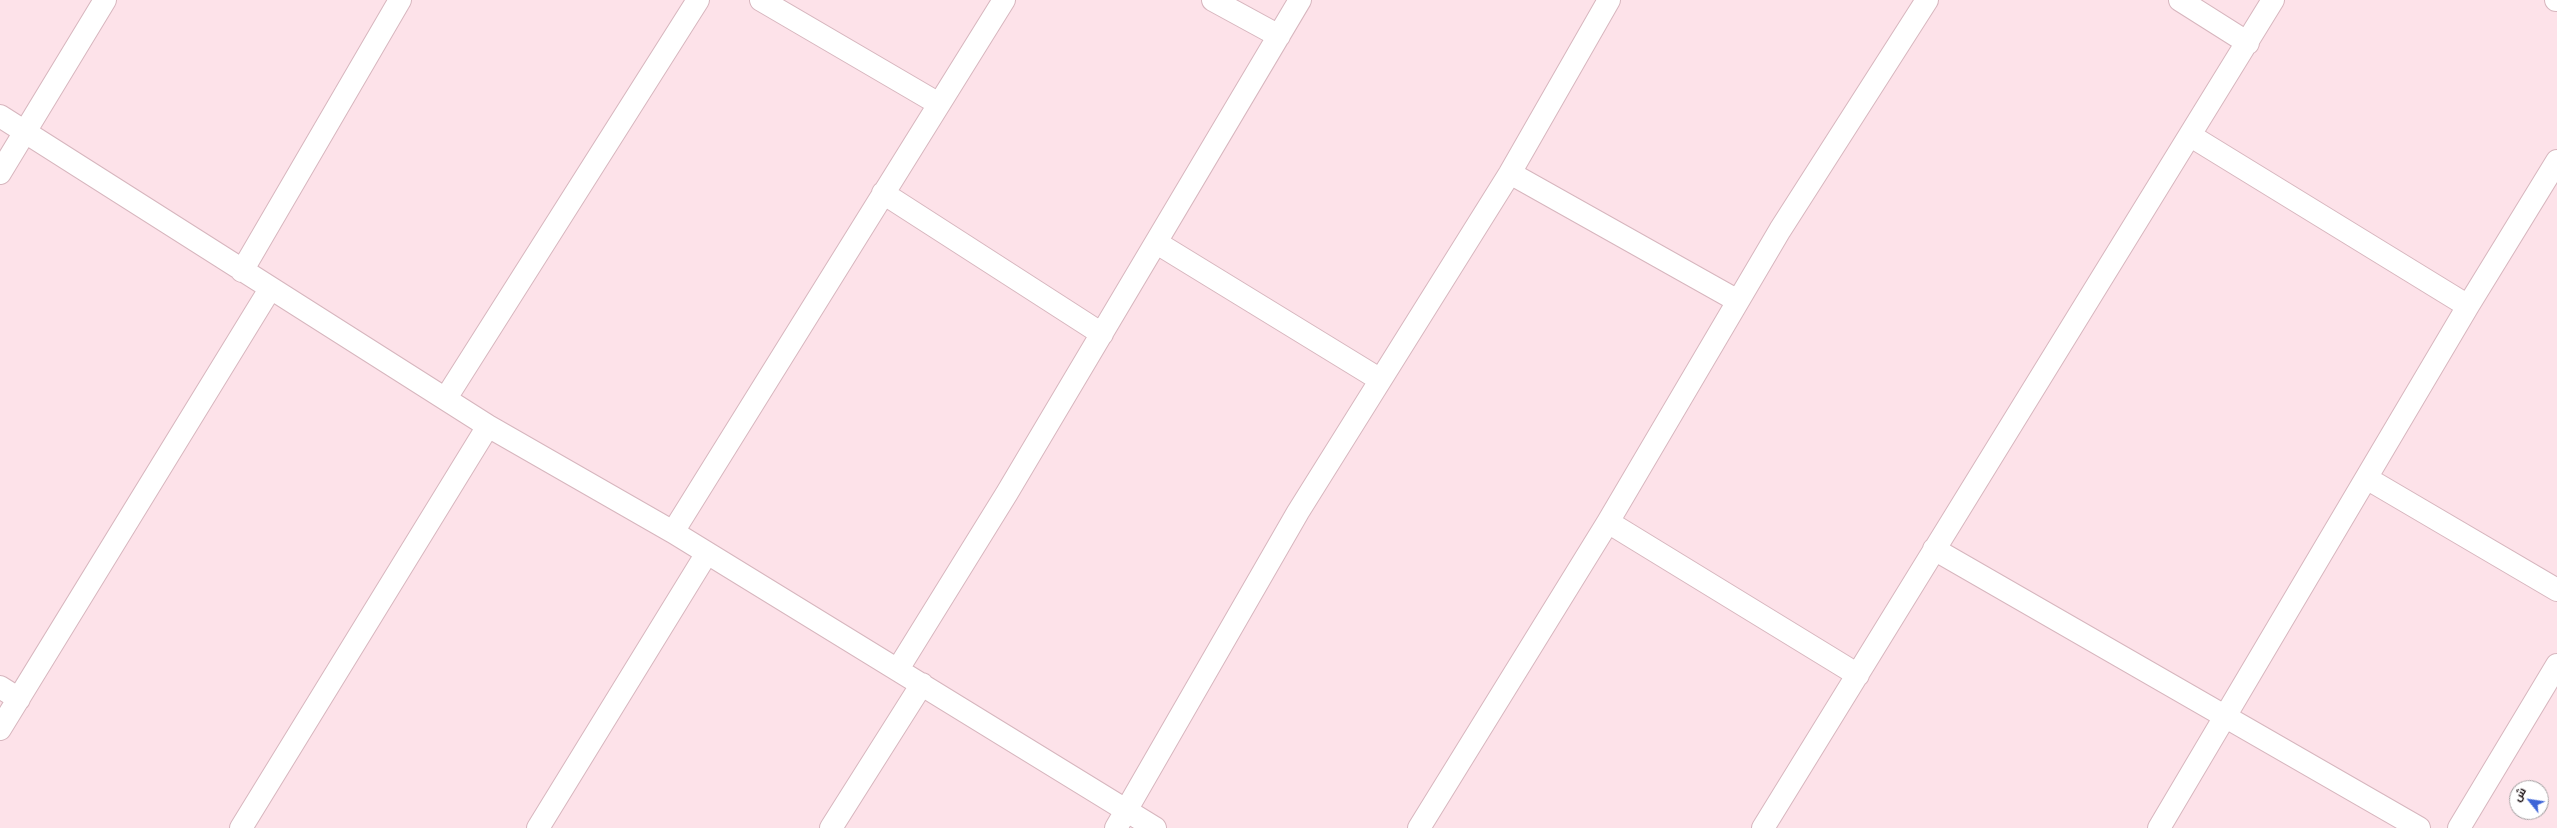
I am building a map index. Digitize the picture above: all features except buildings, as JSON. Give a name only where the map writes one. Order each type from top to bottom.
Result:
[{"type":"street","points":[[0,173],[105,0]]},
{"type":"street","points":[[242,271],[400,0]]},
{"type":"street","points":[[446,398],[698,0]]},
{"type":"street","points":[[761,0],[939,104]]},
{"type":"street","points":[[673,532],[1004,0]]},
{"type":"street","points":[[1213,0],[1279,36]]},
{"type":"street","points":[[898,670],[1157,243],[1300,0]]},
{"type":"street","points":[[1121,819],[1298,512],[1379,379],[1510,173],[1610,0]]},
{"type":"street","points":[[2180,0],[2248,43]]},
{"type":"street","points":[[1763,828],[2248,43],[2273,0]]},
{"type":"street","points":[[1419,828],[1608,522],[1780,230],[1926,1]]},
{"type":"street","points":[[0,116],[270,289],[446,398],[488,426],[673,532],[922,684],[1121,819],[1155,828]]},
{"type":"street","points":[[2190,136],[2468,306]]},
{"type":"street","points":[[2159,828],[2368,479],[2468,306],[2557,161]]},
{"type":"street","points":[[1510,173],[1738,302]]},
{"type":"street","points":[[883,193],[1102,334]]},
{"type":"street","points":[[1157,243],[1379,379]]},
{"type":"street","points":[[0,730],[270,289]]},
{"type":"street","points":[[242,828],[488,426]]},
{"type":"street","points":[[2368,479],[2557,590]]},
{"type":"street","points":[[1608,522],[1858,675]]},
{"type":"street","points":[[1934,550],[2419,828]]},
{"type":"street","points":[[538,828],[707,553]]},
{"type":"street","points":[[2459,828],[2557,665]]},
{"type":"street","points":[[830,828],[922,684]]},
{"type":"street","points":[[0,687],[19,698]]}]
